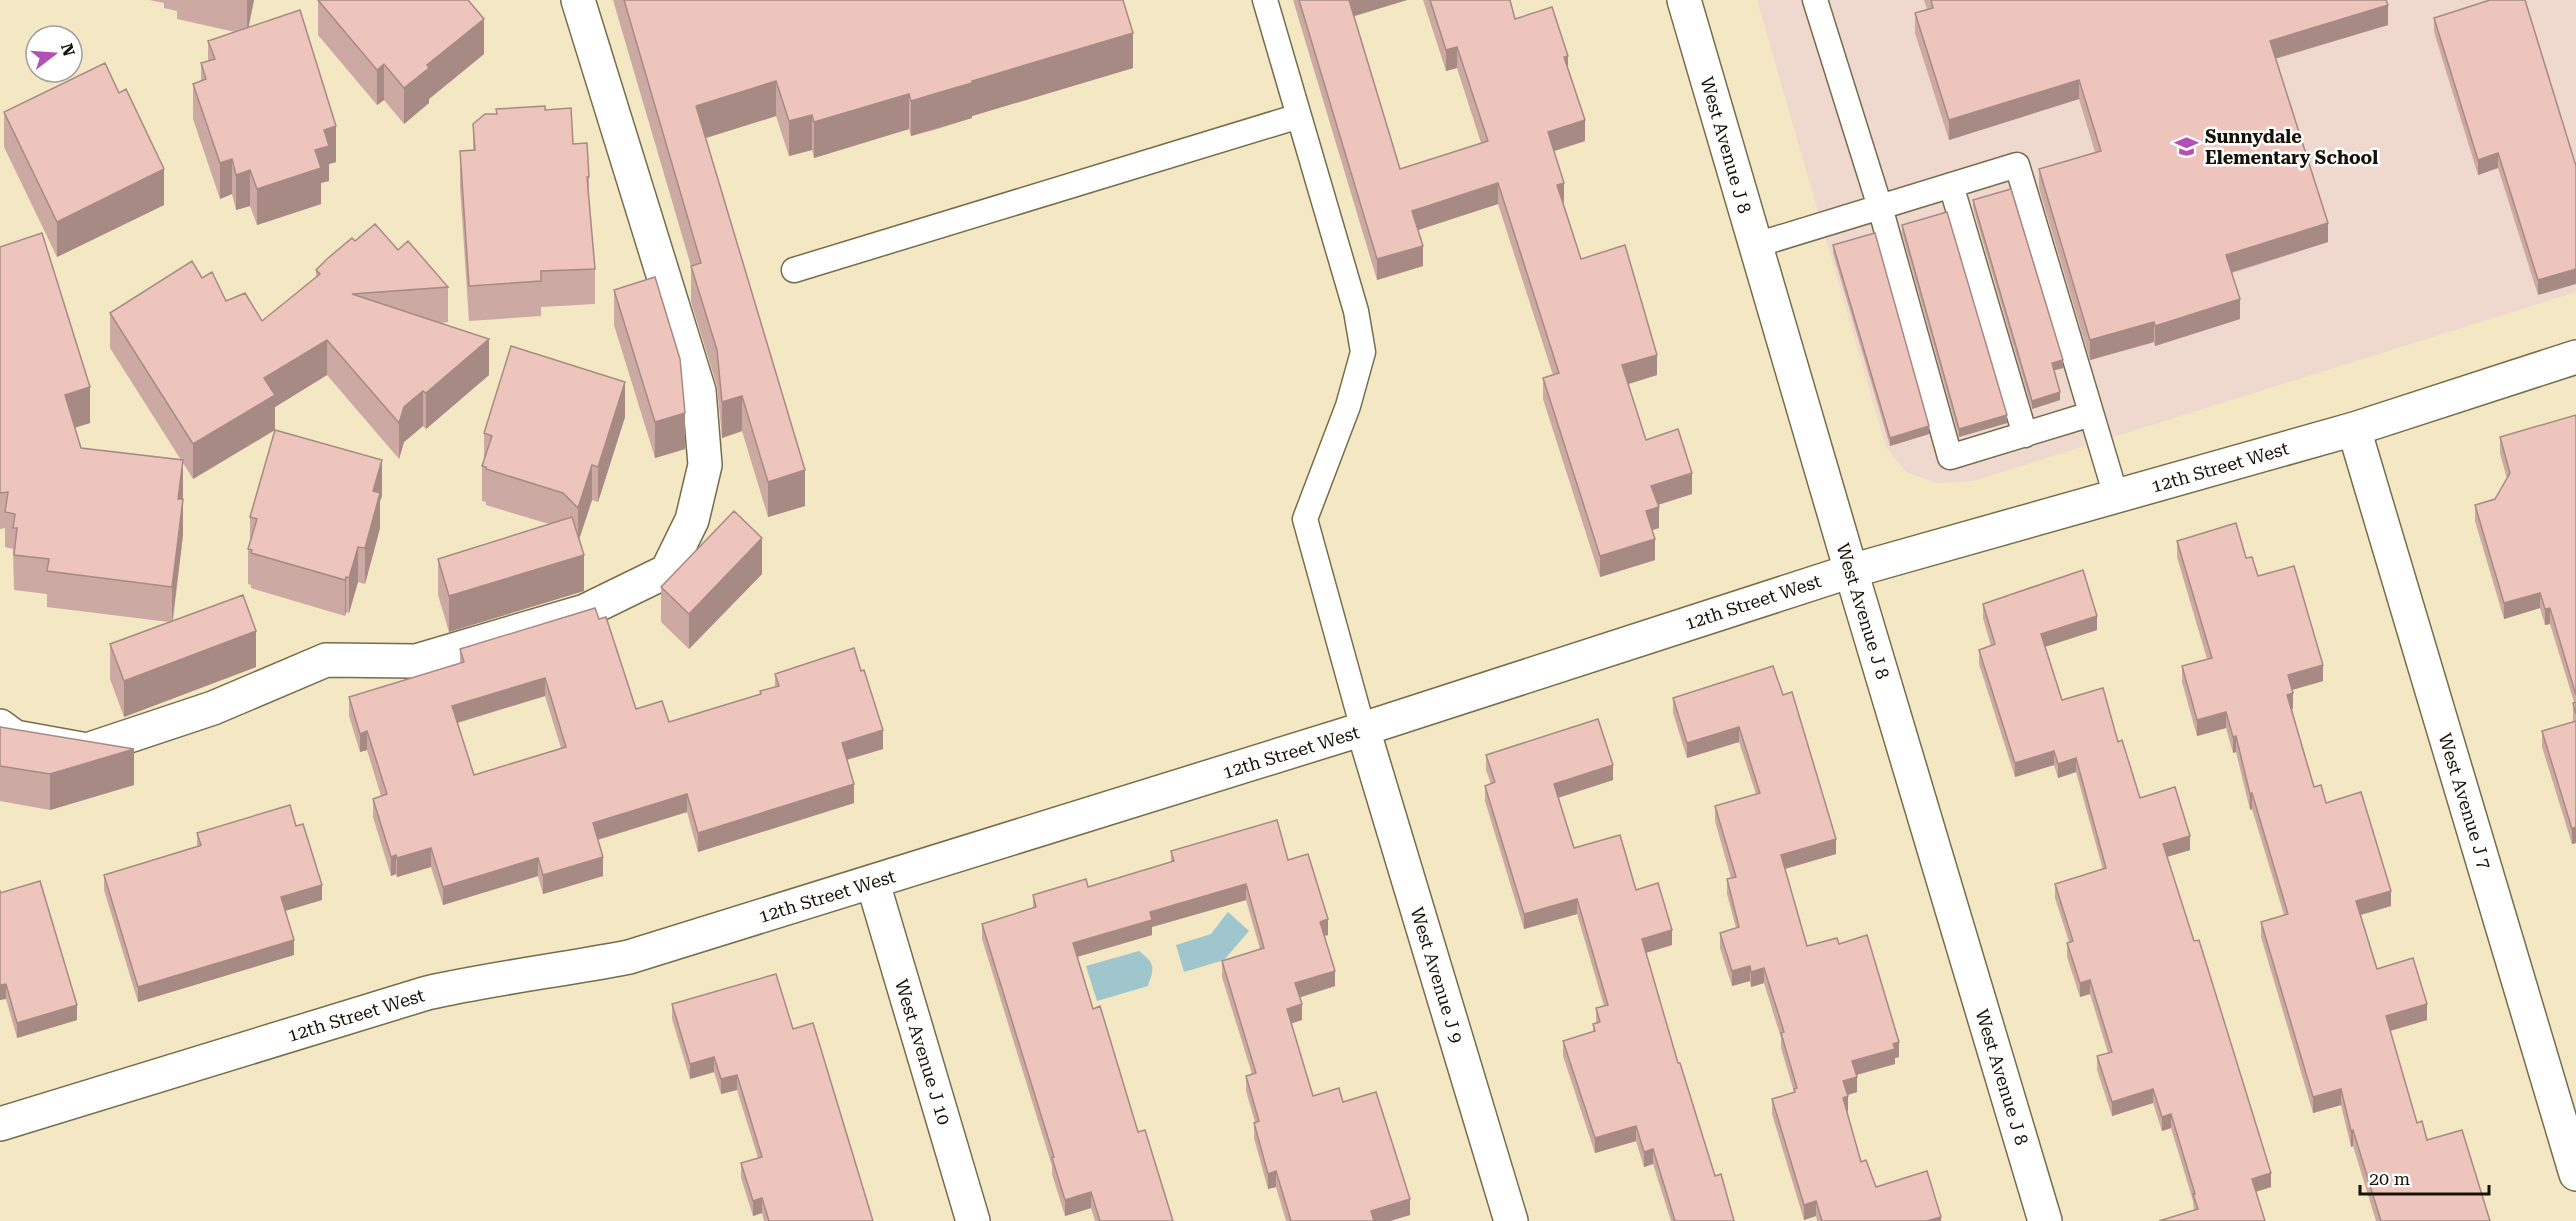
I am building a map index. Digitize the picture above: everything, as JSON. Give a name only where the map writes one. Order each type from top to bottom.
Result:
[{"type":"street","points":[[0,726],[15,737],[87,750],[213,708],[326,660],[416,661],[585,611],[667,571],[692,520],[705,465],[699,391],[578,0]]},
{"type":"street","name":"West Avenue J 8","points":[[1684,0],[2045,1221]]},
{"type":"street","name":"12th Street West","points":[[0,1124],[427,993],[491,979],[629,957],[1363,729],[1851,571],[2354,429],[2576,357]]},
{"type":"street","name":"West Avenue J 7","points":[[2354,429],[2576,1174]]},
{"type":"street","name":"West Avenue J 9","points":[[1363,729],[1511,1221]]},
{"type":"street","name":"West Avenue J 10","points":[[873,883],[973,1221]]},
{"type":"lane","points":[[1265,0],[1356,311],[1363,352],[1348,406],[1305,519],[1363,729]]},
{"type":"lane","points":[[1815,0],[1880,207],[1950,457],[2091,414]]},
{"type":"lane","points":[[794,270],[1299,116]]},
{"type":"lane","points":[[1756,245],[2017,165],[2116,496]]},
{"type":"lane","points":[[1951,185],[2025,435]]},
{"type":"shaded area","name":"Sunnydale Elementary School","points":[[1757,0],[2576,0],[2576,292],[1973,481],[1937,483],[1906,472],[1886,447]]},
{"type":"water","points":[[1228,912],[1249,931],[1224,960],[1184,972],[1176,945],[1211,934]]},
{"type":"water","points":[[1139,951],[1152,966],[1148,986],[1097,1001],[1086,966]]},
{"type":"building","points":[[318,0],[468,0],[484,19],[427,65],[429,68],[404,88],[384,64],[377,70]]},
{"type":"building","points":[[624,0],[1123,0],[1133,33],[911,101],[909,94],[814,122],[812,115],[789,121],[776,81],[696,106],[805,470],[768,482],[742,396],[722,402],[717,350],[691,266],[701,263]]},
{"type":"building","points":[[1299,0],[1349,0],[1400,169],[1488,141],[1457,47],[1446,50],[1430,0],[1510,0],[1515,19],[1552,7],[1568,56],[1564,57],[1585,120],[1548,132],[1564,183],[1557,185],[1581,259],[1625,245],[1657,355],[1622,365],[1646,440],[1678,429],[1692,473],[1651,486],[1659,507],[1646,511],[1655,539],[1600,556],[1543,378],[1559,373],[1498,183],[1412,211],[1423,246],[1377,259]]},
{"type":"building","points":[[1931,0],[2386,0],[2388,5],[2270,41],[2328,223],[2226,255],[2240,299],[2155,326],[2154,322],[2090,340],[2039,169],[2101,151],[2079,80],[1949,120],[1915,13],[1933,8]]},
{"type":"building","points":[[2490,0],[2525,0],[2576,166],[2576,269],[2538,280],[2498,153],[2478,160],[2434,18]]},
{"type":"building","points":[[300,10],[336,126],[324,130],[329,146],[315,150],[321,168],[257,189],[250,170],[236,175],[232,159],[220,163],[193,84],[206,79],[201,63],[215,59],[208,41]]},
{"type":"building","points":[[105,63],[119,93],[126,89],[164,169],[57,222],[4,112],[62,84],[84,84],[84,73]]},
{"type":"building","points":[[545,106],[545,110],[571,108],[573,144],[587,143],[589,177],[587,177],[595,269],[541,271],[541,281],[469,286],[460,151],[475,150],[473,124],[485,114],[497,114],[496,109]]},
{"type":"building","points":[[2011,189],[2063,360],[2052,363],[2060,392],[2032,401],[1973,200]]},
{"type":"building","points":[[1947,212],[2007,415],[1959,429],[1902,225]]},
{"type":"building","points":[[375,224],[398,250],[408,241],[448,287],[352,294],[489,339],[426,393],[423,391],[404,407],[399,423],[327,340],[264,378],[275,395],[193,444],[110,313],[192,261],[202,278],[212,272],[226,301],[245,293],[262,321],[320,274],[316,270],[327,259],[352,238],[355,241]]},
{"type":"building","points":[[42,233],[90,387],[65,395],[81,448],[183,460],[178,499],[183,499],[172,587],[47,571],[49,559],[14,555],[17,528],[13,528],[15,514],[5,512],[8,492],[0,493],[0,247]]},
{"type":"building","points":[[1875,233],[1929,426],[1890,438],[1833,245]]},
{"type":"building","points":[[655,277],[680,359],[685,413],[655,422],[614,290]]},
{"type":"building","points":[[511,346],[625,382],[598,467],[592,465],[578,508],[563,493],[482,466],[492,436],[484,433]]},
{"type":"building","points":[[2576,415],[2576,695],[2550,608],[2545,609],[2540,593],[2504,603],[2475,505],[2495,499],[2510,473],[2500,437]]},
{"type":"building","points":[[275,430],[382,460],[373,491],[380,493],[365,548],[358,547],[349,578],[346,577],[345,580],[251,553],[252,550],[248,549],[257,519],[250,517]]},
{"type":"building","points":[[734,511],[762,538],[689,614],[661,587]]},
{"type":"building","points":[[572,517],[584,555],[449,596],[438,559]]},
{"type":"building","points":[[2236,523],[2246,558],[2252,557],[2258,576],[2294,566],[2323,665],[2288,675],[2293,693],[2287,695],[2314,787],[2321,785],[2326,803],[2361,792],[2391,891],[2356,901],[2377,969],[2413,958],[2427,1004],[2386,1016],[2417,1123],[2422,1121],[2427,1140],[2462,1130],[2490,1221],[2381,1221],[2353,1130],[2351,1131],[2341,1089],[2313,1097],[2261,922],[2288,914],[2252,793],[2250,794],[2236,736],[2233,737],[2226,712],[2197,720],[2182,666],[2212,658],[2177,541]]},
{"type":"building","points":[[2083,570],[2097,616],[2041,634],[2062,700],[2103,688],[2118,742],[2122,740],[2140,798],[2175,787],[2190,836],[2163,844],[2194,941],[2199,940],[2271,1173],[2252,1179],[2265,1221],[2159,1221],[2198,1209],[2171,1114],[2162,1117],[2153,1089],[2112,1102],[2097,1056],[2112,1052],[2090,980],[2080,983],[2067,943],[2073,941],[2055,884],[2106,868],[2076,758],[2058,764],[2054,751],[2015,763],[1979,650],[1995,644],[1983,604]]},
{"type":"building","points":[[243,595],[256,631],[124,681],[110,644]]},
{"type":"building","points":[[595,608],[599,619],[606,617],[636,709],[662,701],[669,722],[761,694],[760,691],[779,686],[775,674],[854,648],[861,671],[864,670],[883,730],[842,743],[854,784],[698,833],[687,794],[593,823],[603,857],[543,875],[538,858],[443,887],[431,848],[397,858],[396,855],[391,857],[373,799],[387,794],[367,731],[360,734],[349,697],[464,662],[460,649]],"holes":[[[545,678],[566,747],[474,775],[452,706]]]},
{"type":"building","points":[[1773,666],[1783,695],[1792,692],[1836,839],[1781,855],[1807,946],[1837,938],[1839,944],[1867,935],[1899,1042],[1893,1044],[1895,1049],[1852,1061],[1857,1077],[1843,1081],[1848,1096],[1843,1098],[1861,1162],[1866,1160],[1876,1187],[1927,1171],[1941,1217],[1927,1221],[1822,1221],[1816,1201],[1804,1205],[1772,1099],[1795,1092],[1794,1089],[1797,1088],[1781,1033],[1784,1032],[1764,968],[1751,972],[1750,966],[1732,971],[1720,933],[1739,927],[1727,879],[1736,877],[1715,806],[1760,793],[1739,727],[1687,743],[1673,698]]},
{"type":"building","points":[[1598,719],[1613,765],[1554,784],[1574,848],[1620,835],[1636,890],[1658,883],[1672,930],[1642,939],[1678,1063],[1680,1063],[1715,1176],[1721,1174],[1734,1221],[1675,1221],[1653,1149],[1644,1152],[1636,1126],[1595,1138],[1563,1041],[1595,1031],[1593,1024],[1600,1022],[1596,1008],[1608,1005],[1577,899],[1524,914],[1485,786],[1495,782],[1486,755]]},
{"type":"building","points":[[2576,721],[2576,827],[2572,829],[2542,731]]},
{"type":"building","points":[[0,727],[134,749],[50,774],[0,766]]},
{"type":"building","points":[[290,805],[296,826],[303,824],[322,885],[281,897],[294,940],[138,987],[104,875],[199,846],[201,845],[197,833]]},
{"type":"building","points":[[1277,820],[1288,860],[1308,854],[1328,919],[1320,922],[1335,971],[1295,983],[1302,1004],[1287,1009],[1313,1096],[1339,1088],[1343,1102],[1376,1092],[1410,1199],[1371,1211],[1374,1221],[1291,1221],[1276,1171],[1268,1174],[1254,1123],[1259,1121],[1246,1076],[1256,1073],[1222,961],[1264,948],[1246,884],[1150,912],[1152,920],[1073,943],[1093,1009],[1100,1006],[1138,1132],[1145,1130],[1173,1221],[1100,1221],[1091,1192],[1065,1200],[1052,1158],[1054,1157],[982,924],[1036,907],[1033,895],[1086,879],[1088,887],[1174,861],[1171,851]]},
{"type":"building","points":[[40,881],[77,1005],[17,1023],[6,984],[0,985],[0,893]]},
{"type":"building","points":[[776,974],[793,1029],[813,1023],[873,1221],[769,1221],[762,1198],[753,1201],[741,1163],[762,1157],[737,1075],[721,1079],[714,1057],[690,1064],[672,1004]]},
{"type":"place","name":"Sunnydale Elementary School","points":[[2187,146]]}]
